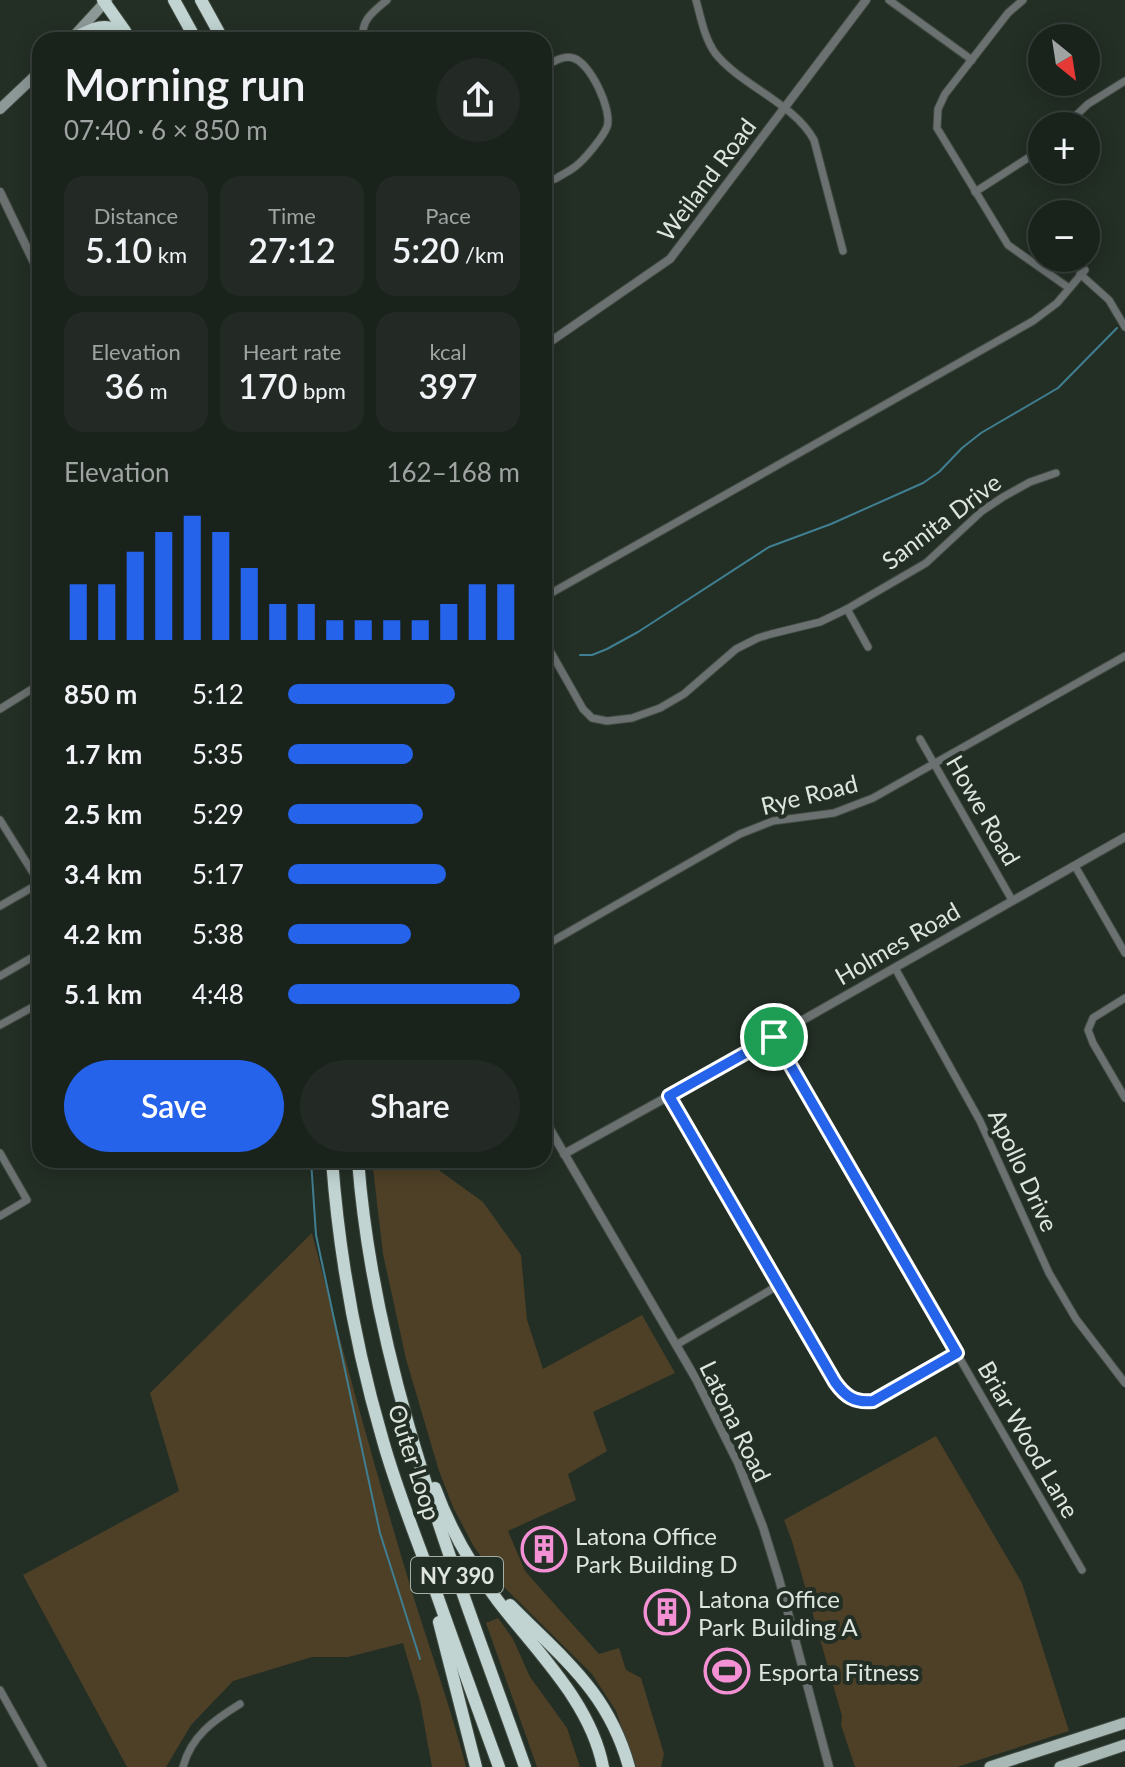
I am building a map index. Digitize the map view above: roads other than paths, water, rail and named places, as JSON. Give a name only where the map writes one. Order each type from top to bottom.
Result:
[{"type":"highway","points":[[174,0],[192,32]]},
{"type":"highway","points":[[201,0],[219,32]]},
{"type":"highway","points":[[105,1],[126,32]]},
{"type":"highway","points":[[86,32],[105,25],[122,32]]},
{"type":"highway","name":"Outer Loop","points":[[333,1168],[342,1252],[361,1359],[386,1452],[499,1767]]},
{"type":"highway","name":"Outer Loop","points":[[359,1168],[372,1273],[396,1382],[431,1500],[525,1767]]},
{"type":"highway","points":[[396,1382],[445,1513],[498,1602],[578,1704],[594,1733],[603,1767]]},
{"type":"highway","points":[[417,1542],[476,1767]]},
{"type":"highway","points":[[471,1560],[505,1600],[591,1687],[612,1720],[629,1767]]},
{"type":"main road","points":[[77,32],[105,1]]},
{"type":"main road","points":[[0,109],[32,79]]},
{"type":"main road","points":[[990,1767],[1125,1723]]},
{"type":"main road","points":[[1060,1767],[1091,1762],[1125,1745]]},
{"type":"street","points":[[362,32],[366,21],[387,0]]},
{"type":"street","points":[[696,0],[703,29],[716,54],[785,109],[814,140],[843,251]]},
{"type":"street","name":"Weiland Road","points":[[552,340],[670,259],[866,0]]},
{"type":"street","points":[[889,0],[972,60]]},
{"type":"street","points":[[1023,0],[1008,13],[941,101],[936,123],[938,132],[1008,245],[1069,288]]},
{"type":"street","points":[[552,63],[564,57],[581,61],[604,99],[609,115],[606,129],[585,156],[555,179]]},
{"type":"street","points":[[1080,112],[1125,81]]},
{"type":"street","points":[[975,192],[1028,158]]},
{"type":"street","points":[[0,192],[32,258]]},
{"type":"street","points":[[552,594],[1033,321],[1050,310],[1082,272],[1109,300],[1125,327]]},
{"type":"street","name":"Sannita Drive","points":[[552,654],[583,709],[592,718],[607,721],[647,714],[672,702],[749,642],[810,626],[847,609],[926,563],[966,525],[1003,497],[1030,482],[1056,473]]},
{"type":"street","points":[[847,609],[868,647]]},
{"type":"street","name":"Rye Road","points":[[552,941],[748,830],[773,821],[815,817],[854,807],[873,798],[1125,656]]},
{"type":"street","points":[[0,709],[32,689]]},
{"type":"street","name":"Howe Road","points":[[920,739],[1012,900]]},
{"type":"street","points":[[0,820],[32,871]]},
{"type":"street","name":"Holmes Road","points":[[564,1154],[1125,837]]},
{"type":"street","points":[[1075,866],[1125,953]]},
{"type":"street","points":[[0,906],[32,888]]},
{"type":"street","points":[[0,976],[32,958]]},
{"type":"street","name":"Apollo Drive","points":[[895,968],[980,1121],[1049,1273],[1076,1319],[1125,1383]]},
{"type":"street","points":[[1125,998],[1093,1018],[1088,1030],[1125,1098]]},
{"type":"street","points":[[0,1025],[32,1007]]},
{"type":"street","name":"Briar Wood Lane","points":[[774,1037],[1082,1570]]},
{"type":"street","points":[[669,1096],[835,1382],[847,1397],[873,1401],[957,1353]]},
{"type":"street","name":"Latona Road","points":[[552,1133],[723,1432],[763,1527],[829,1767]]},
{"type":"street","points":[[0,1153],[27,1200],[0,1216]]},
{"type":"street","points":[[676,1345],[779,1285]]},
{"type":"street","points":[[0,1690],[43,1767]]},
{"type":"street","points":[[183,1767],[198,1734],[240,1704]]},
{"type":"waterway","points":[[580,655],[592,655],[638,632],[769,547],[831,524],[923,483],[981,433],[1058,388],[1117,328]]},
{"type":"waterway","points":[[312,1168],[316,1235],[380,1533],[420,1659]]},
{"type":"place","name":"Latona Office Park Building D","points":[[544,1549]]},
{"type":"place","name":"Latona Office Park Building A","points":[[667,1612]]},
{"type":"place","name":"Esporta Fitness","points":[[727,1671]]}]
